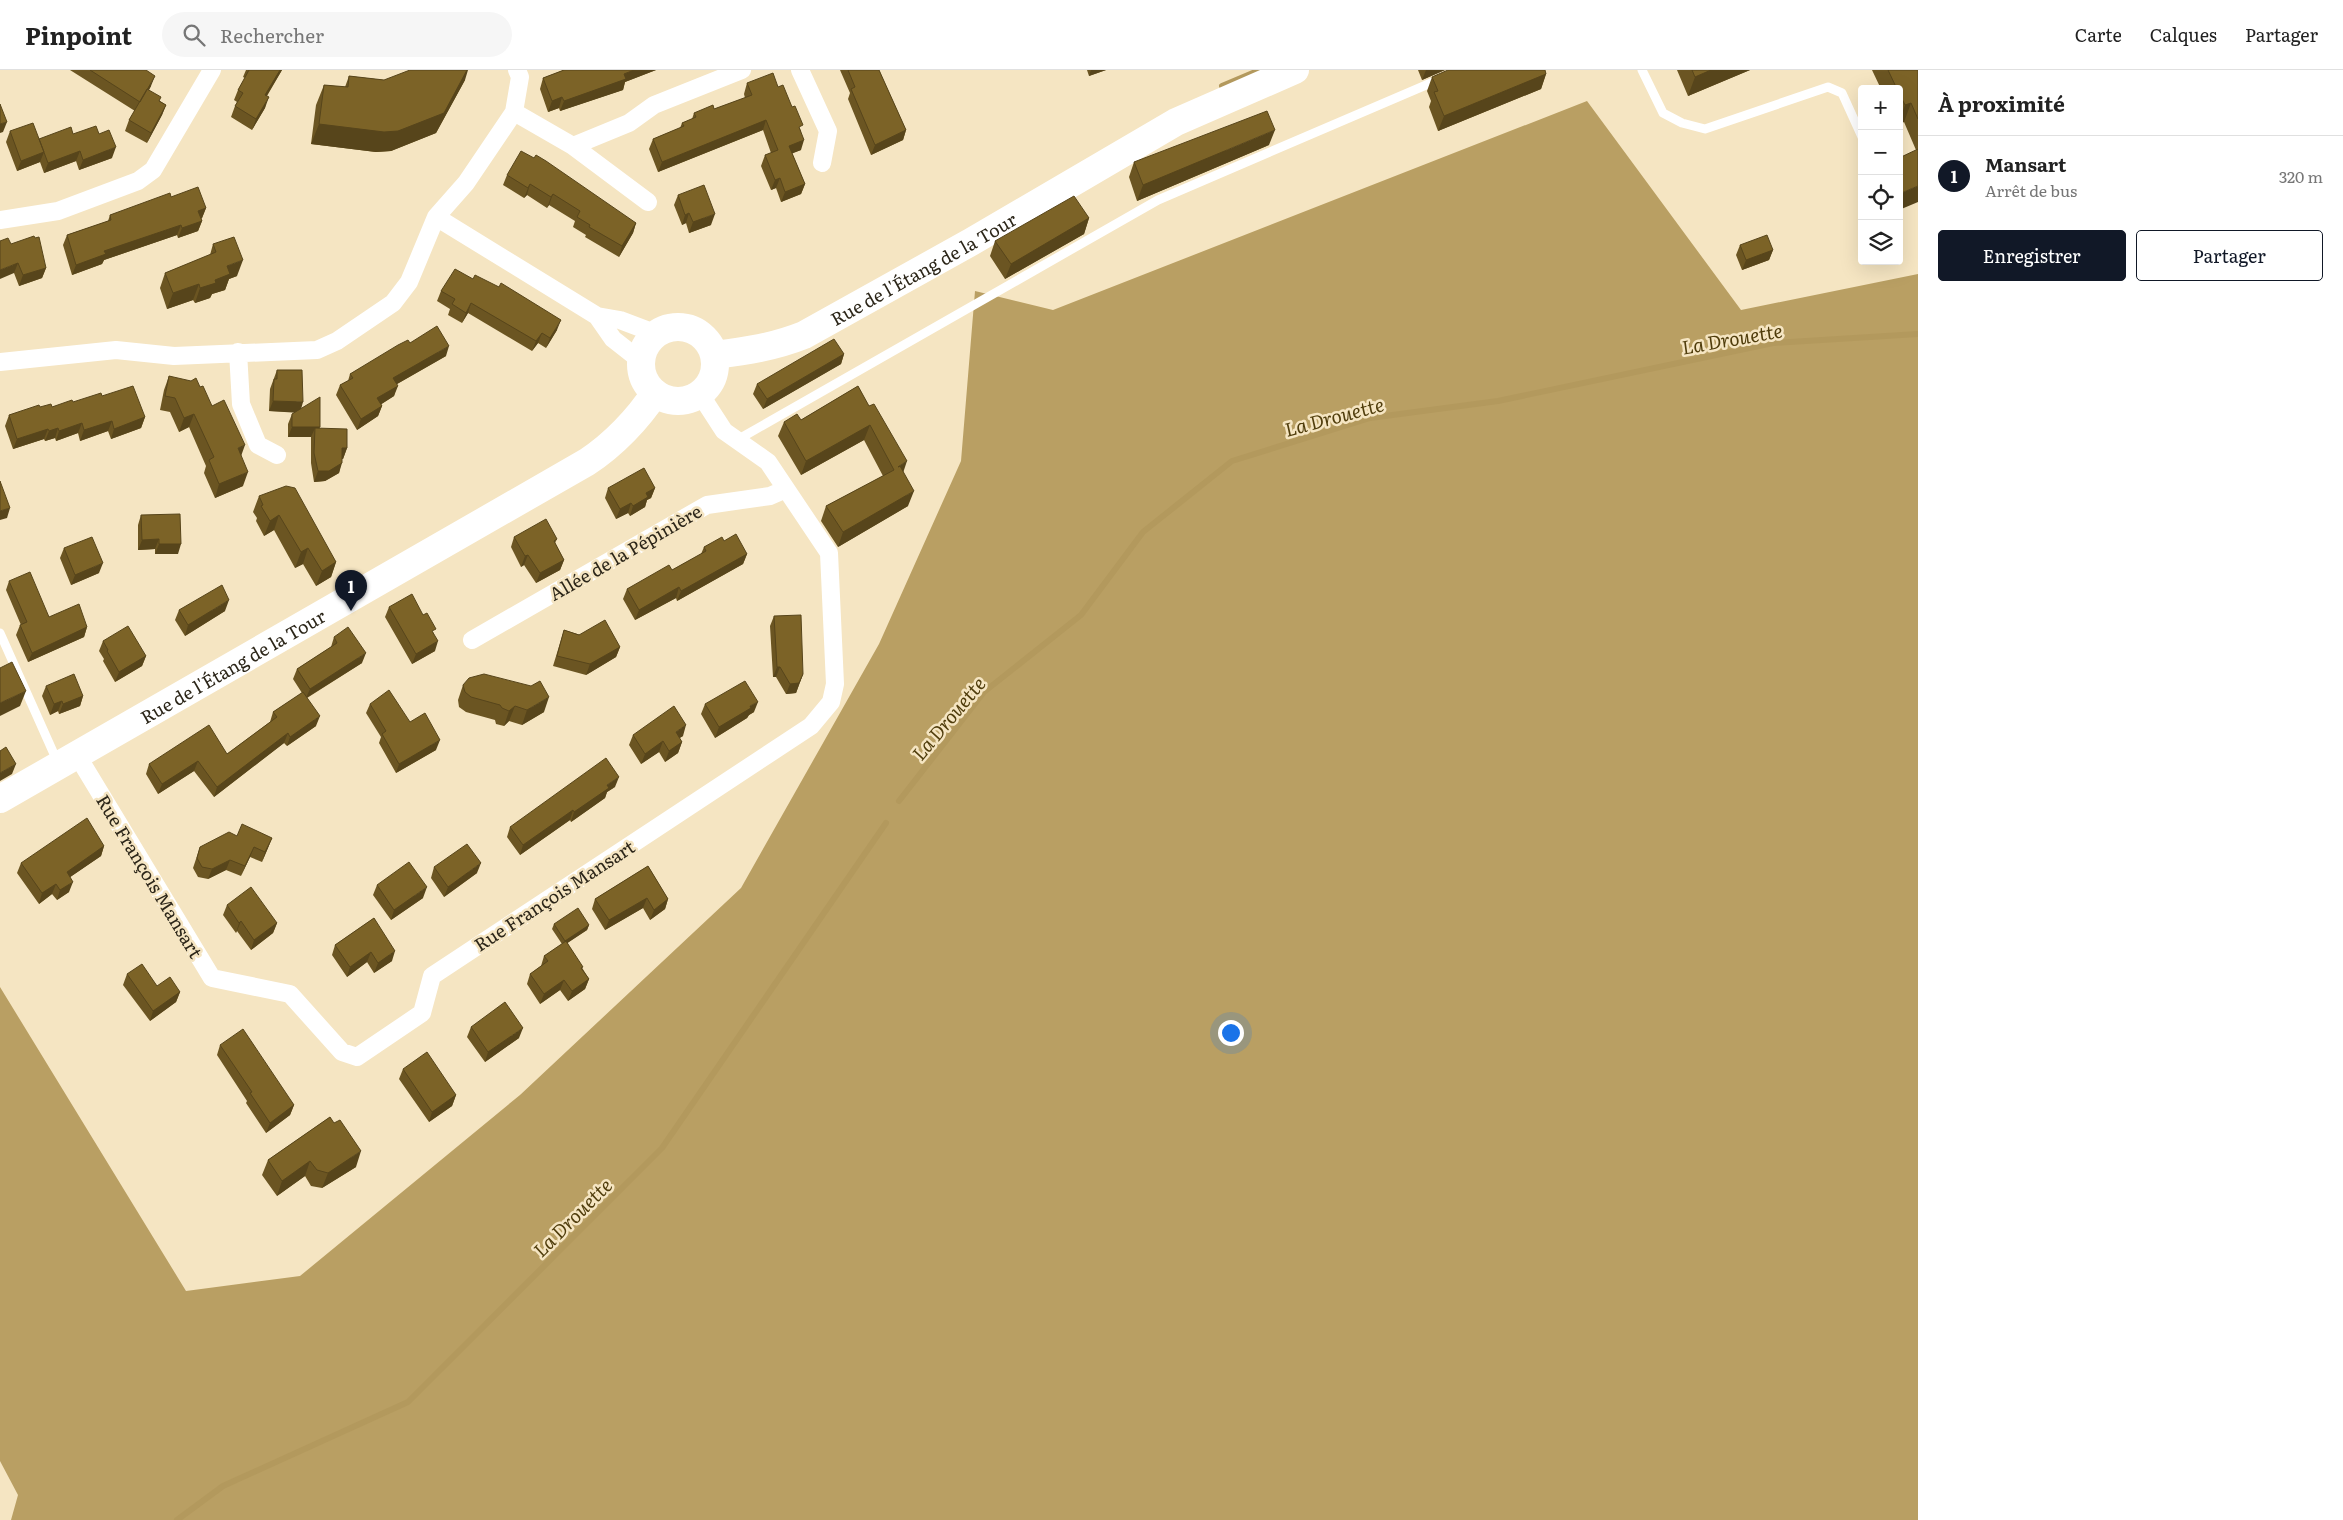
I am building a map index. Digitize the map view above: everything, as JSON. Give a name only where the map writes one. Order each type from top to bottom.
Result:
[{"type":"main road","name":"Rue de l'Étang de la Tour","points":[[715,355],[759,350],[780,345],[804,335],[971,242],[1176,122],[1294,70]]},
{"type":"main road","points":[[667,328],[691,329],[702,335],[710,344],[715,355],[713,377],[700,394],[690,399],[678,401],[666,399],[655,393],[647,384],[642,373],[641,361],[646,346],[657,334],[667,328]]},
{"type":"main road","name":"Rue de l'Étang de la Tour","points":[[0,800],[587,462],[603,452],[618,438],[655,393]]},
{"type":"street","points":[[0,220],[58,211],[138,181],[153,170],[212,70]]},
{"type":"street","points":[[0,362],[36,360],[100,350],[174,356],[317,350],[337,340],[393,303],[409,282],[436,218],[466,183],[514,112],[520,77],[517,70]]},
{"type":"street","points":[[573,146],[629,123],[654,104],[742,70]]},
{"type":"street","points":[[800,70],[828,131],[822,163]]},
{"type":"street","points":[[514,112],[573,146],[648,202]]},
{"type":"street","points":[[436,218],[597,316],[620,320],[657,334]]},
{"type":"street","points":[[597,316],[613,339],[641,361]]},
{"type":"street","points":[[238,352],[241,404],[258,444],[277,455]]},
{"type":"street","name":"Rue François Mansart","points":[[68,760],[212,978],[290,994],[342,1052],[357,1056],[422,1013],[432,976],[811,726],[831,702],[834,684],[829,553],[768,462],[724,431],[700,394]]},
{"type":"street","name":"Allée de la Pépinière","points":[[472,640],[707,505],[770,496],[786,489]]},
{"type":"lane","points":[[737,440],[1158,200],[1461,70]]},
{"type":"lane","points":[[1642,70],[1663,113],[1682,123],[1705,129],[1828,87],[1842,93],[1859,130]]},
{"type":"lane","points":[[0,633],[68,760]]},
{"type":"shaded area","points":[[1587,101],[1741,310],[1918,274],[1918,1520],[11,1520],[18,1495],[0,1461],[0,987],[186,1291],[300,1276],[520,1095],[741,888],[879,644],[961,461],[975,291],[1053,310]]},
{"type":"building","points":[[90,70],[146,70],[155,76],[140,102]]},
{"type":"building","points":[[249,70],[280,70],[265,95],[269,97],[256,119],[235,106],[243,93],[238,90]]},
{"type":"building","points":[[410,70],[467,70],[444,113],[398,131],[384,132],[319,124],[324,85],[348,87],[349,76],[384,80]]},
{"type":"building","points":[[564,70],[634,70],[624,74],[626,79],[564,101],[562,97],[552,101],[543,78]]},
{"type":"building","points":[[848,70],[879,70],[906,130],[875,145],[851,89],[855,87]]},
{"type":"building","points":[[1448,70],[1545,70],[1546,74],[1444,116],[1434,92],[1438,91],[1432,77]]},
{"type":"building","points":[[1692,70],[1711,70],[1695,77]]},
{"type":"building","points":[[1888,70],[1918,70],[1918,119],[1911,103],[1905,105],[1903,101],[1903,85],[1895,85]]},
{"type":"building","points":[[773,73],[778,87],[783,85],[792,107],[795,106],[803,125],[799,127],[804,140],[789,146],[805,184],[785,192],[780,178],[775,180],[765,155],[778,150],[766,120],[662,162],[653,139],[684,126],[682,123],[696,117],[694,113],[713,105],[714,109],[752,95],[747,83]]},
{"type":"building","points":[[147,89],[161,97],[159,101],[166,105],[151,133],[129,120]]},
{"type":"building","points":[[0,104],[7,122],[0,124]]},
{"type":"building","points":[[1267,111],[1275,130],[1143,185],[1134,162]]},
{"type":"building","points":[[33,123],[44,152],[21,161],[10,131]]},
{"type":"building","points":[[96,126],[99,134],[109,130],[116,147],[83,160],[80,151],[48,163],[39,139],[71,127],[73,134]]},
{"type":"building","points":[[1918,149],[1918,186],[1903,192],[1903,175],[1903,156]]},
{"type":"building","points":[[521,151],[534,158],[536,155],[546,161],[636,223],[622,246],[589,227],[590,225],[577,217],[580,211],[553,194],[551,197],[530,184],[528,188],[507,175]]},
{"type":"building","points":[[704,185],[715,214],[693,222],[689,213],[685,215],[678,195]]},
{"type":"building","points":[[198,187],[206,208],[198,211],[202,221],[182,228],[181,225],[104,251],[106,254],[76,265],[67,235],[111,220],[110,215],[170,193],[171,197]]},
{"type":"building","points":[[1074,196],[1089,218],[1011,264],[995,241]]},
{"type":"building","points":[[1767,235],[1773,250],[1746,260],[1740,245]]},
{"type":"building","points":[[34,236],[35,238],[39,237],[46,268],[23,275],[18,263],[0,270],[0,241],[8,238],[11,244]]},
{"type":"building","points":[[234,237],[243,260],[227,266],[230,274],[215,280],[216,283],[200,288],[199,284],[173,293],[165,273],[216,252],[213,244]]},
{"type":"building","points":[[455,269],[473,279],[475,275],[499,287],[501,283],[561,320],[550,338],[542,333],[536,341],[471,303],[466,313],[452,304],[455,299],[441,291]]},
{"type":"building","points":[[437,326],[449,346],[393,378],[398,386],[377,398],[382,406],[361,419],[340,385],[353,378],[350,374],[398,345],[408,340],[410,343]]},
{"type":"building","points":[[834,339],[844,354],[767,399],[757,384]]},
{"type":"building","points":[[277,370],[302,370],[303,402],[273,401],[274,379],[277,379]]},
{"type":"building","points":[[169,376],[191,381],[196,378],[200,387],[203,386],[212,406],[224,400],[245,445],[238,448],[248,472],[219,484],[209,460],[214,457],[194,414],[184,418],[175,398],[165,396]]},
{"type":"building","points":[[133,386],[145,417],[114,429],[112,421],[84,430],[82,423],[59,431],[58,428],[49,431],[48,429],[17,439],[9,415],[39,405],[40,407],[51,404],[52,407],[101,393],[102,396]]},
{"type":"building","points":[[858,386],[869,406],[874,404],[907,461],[898,467],[900,466],[914,491],[843,532],[826,506],[894,470],[870,425],[806,461],[784,422],[797,414],[801,420]]},
{"type":"building","points":[[320,397],[320,427],[292,427],[292,414]]},
{"type":"building","points":[[315,428],[347,429],[347,448],[342,448],[342,463],[329,471],[318,471],[314,453]]},
{"type":"building","points":[[644,468],[655,488],[646,493],[648,497],[633,506],[631,503],[620,509],[608,488]]},
{"type":"building","points":[[0,481],[10,508],[0,511]]},
{"type":"building","points":[[286,486],[295,488],[336,562],[322,571],[308,548],[301,552],[279,515],[270,521],[261,506],[263,505],[259,496]]},
{"type":"building","points":[[180,514],[181,544],[159,544],[159,539],[142,540],[141,515]]},
{"type":"building","points":[[546,519],[557,539],[554,541],[564,560],[540,573],[528,555],[525,556],[514,537]]},
{"type":"building","points":[[736,534],[747,554],[681,591],[679,587],[639,610],[627,589],[669,565],[672,570],[706,551],[704,547],[722,537],[724,541]]},
{"type":"building","points":[[92,537],[103,563],[75,575],[64,548]]},
{"type":"building","points":[[30,572],[49,617],[79,604],[87,627],[32,653],[20,625],[27,622],[9,581]]},
{"type":"building","points":[[222,585],[229,600],[188,625],[179,610]]},
{"type":"building","points":[[412,594],[423,615],[427,613],[436,629],[432,631],[438,641],[416,654],[389,607]]},
{"type":"building","points":[[801,615],[803,674],[799,683],[790,684],[780,667],[777,667],[774,616]]},
{"type":"building","points":[[605,620],[620,647],[590,664],[557,656],[564,630],[579,635]]},
{"type":"building","points":[[128,626],[146,656],[119,672],[103,641]]},
{"type":"building","points":[[348,627],[366,653],[310,689],[297,669],[337,643],[334,637]]},
{"type":"building","points":[[12,662],[26,691],[0,703],[0,668]]},
{"type":"building","points":[[74,674],[83,696],[63,704],[62,701],[54,704],[46,686]]},
{"type":"building","points":[[484,674],[531,686],[540,681],[549,697],[527,710],[515,706],[509,711],[500,705],[471,697],[465,692],[463,685],[469,678]]},
{"type":"building","points":[[745,681],[758,702],[719,727],[705,704]]},
{"type":"building","points":[[389,690],[410,722],[425,713],[440,740],[399,764],[382,734],[386,731],[370,704]]},
{"type":"building","points":[[303,692],[320,716],[290,737],[288,733],[217,787],[198,761],[162,784],[149,764],[209,725],[227,754],[277,717],[273,712]]},
{"type":"building","points":[[674,706],[686,725],[676,732],[682,742],[669,751],[663,741],[645,754],[633,735]]},
{"type":"building","points":[[6,747],[16,764],[0,773],[0,751]]},
{"type":"building","points":[[606,758],[619,777],[607,785],[609,788],[574,812],[573,810],[523,845],[510,827]]},
{"type":"building","points":[[87,818],[104,846],[67,872],[73,882],[60,890],[56,884],[42,893],[21,863]]},
{"type":"building","points":[[242,824],[272,838],[265,852],[254,847],[245,866],[230,860],[212,869],[202,867],[197,858],[200,847],[229,832],[237,836]]},
{"type":"building","points":[[467,844],[481,863],[448,887],[434,867]]},
{"type":"building","points":[[409,862],[427,887],[394,910],[377,885]]},
{"type":"building","points":[[648,866],[668,899],[654,910],[647,898],[609,920],[595,899]]},
{"type":"building","points":[[251,887],[277,923],[254,940],[227,905]]},
{"type":"building","points":[[578,908],[589,925],[565,941],[554,924]]},
{"type":"building","points":[[374,918],[395,951],[378,963],[371,952],[350,967],[335,945]]},
{"type":"building","points":[[566,941],[589,979],[572,991],[564,980],[544,994],[530,974],[548,961],[544,956]]},
{"type":"building","points":[[142,964],[157,986],[170,977],[180,992],[153,1011],[127,974]]},
{"type":"building","points":[[505,1002],[523,1028],[488,1052],[471,1027]]},
{"type":"building","points":[[243,1029],[294,1105],[270,1123],[250,1093],[252,1092],[220,1045]]},
{"type":"building","points":[[427,1052],[456,1095],[432,1112],[403,1069]]},
{"type":"building","points":[[330,1117],[334,1123],[340,1120],[361,1151],[328,1173],[317,1170],[310,1161],[282,1181],[268,1160]]},
{"type":"waterway","points":[[1222,86],[1260,70]]},
{"type":"waterway","name":"La Drouette","points":[[899,801],[984,692],[1081,615],[1143,532],[1232,461],[1370,418],[1498,401],[1773,343],[1918,334]]},
{"type":"waterway","name":"La Drouette","points":[[177,1520],[223,1486],[408,1402],[662,1148],[886,823]]},
{"type":"place","name":"Mansart","points":[[351,611]]}]
